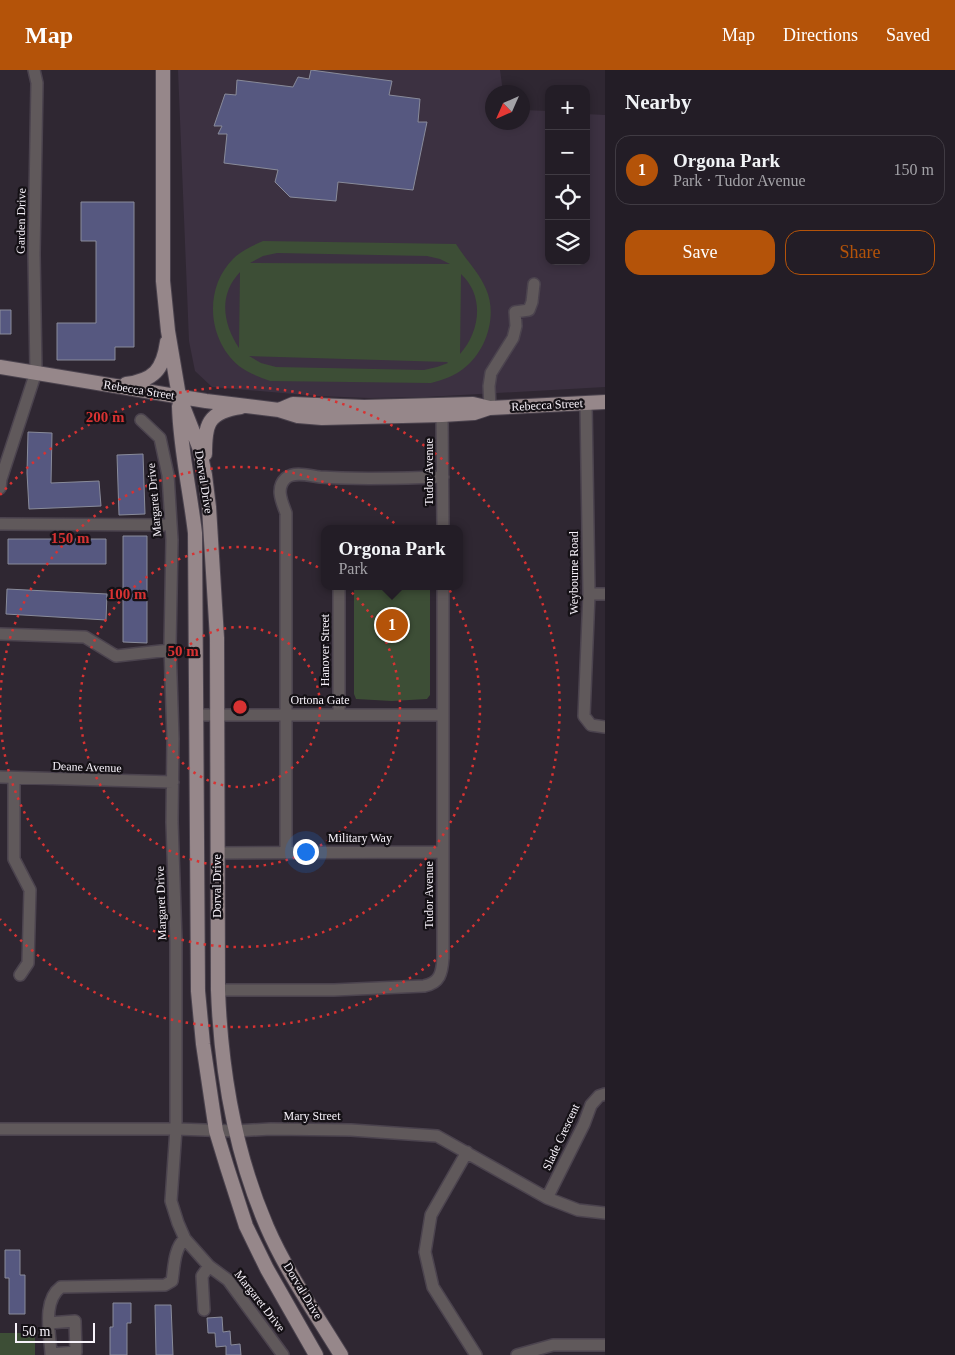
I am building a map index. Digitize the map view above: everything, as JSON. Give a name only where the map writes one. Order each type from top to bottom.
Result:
[{"type":"main road","name":"Dorval Drive","points":[[162,70],[163,281],[168,331],[179,396],[180,435],[195,533],[198,992],[203,1044],[216,1131],[246,1226],[267,1269],[316,1355]]},
{"type":"main road","points":[[115,386],[146,380],[156,374],[165,354],[168,331]]},
{"type":"main road","name":"Rebecca Street","points":[[0,367],[279,410],[298,416],[322,418],[442,415],[474,413],[490,408],[605,402]]},
{"type":"main road","name":"Dorval Drive","points":[[179,396],[199,446],[209,507],[218,638],[217,853],[219,1017],[235,1131],[267,1228],[341,1355]]},
{"type":"main road","name":"Rebecca Street","points":[[279,410],[293,404],[364,407],[473,404],[490,408]]},
{"type":"main road","points":[[204,475],[204,439],[208,425],[222,413],[233,408],[250,406]]},
{"type":"street","name":"Garden Drive","points":[[0,488],[1,479],[36,372],[34,254],[37,83],[34,70]]},
{"type":"street","points":[[490,408],[489,386],[491,373],[513,338],[516,326],[515,312],[529,310],[534,284]]},
{"type":"street","name":"Weybourne Road","points":[[586,403],[589,594],[584,716],[591,725],[605,728]]},
{"type":"street","name":"Tudor Avenue","points":[[442,415],[443,525]]},
{"type":"street","name":"Margaret Drive","points":[[141,420],[160,438],[168,475],[171,525],[172,822],[176,941],[176,1128],[171,1201],[185,1239],[209,1266],[228,1280],[283,1355]]},
{"type":"street","points":[[286,852],[286,513],[280,495],[280,488],[286,478],[298,474],[327,477],[443,477]]},
{"type":"street","points":[[0,524],[171,525]]},
{"type":"street","name":"Hanover Street","points":[[339,590],[339,714]]},
{"type":"street","name":"Tudor Avenue","points":[[218,990],[334,990],[424,986],[434,983],[441,976],[443,590]]},
{"type":"street","points":[[589,594],[605,594]]},
{"type":"street","points":[[0,634],[85,637],[116,656],[170,650]]},
{"type":"street","name":"Ortona Gate","points":[[197,715],[443,715]]},
{"type":"street","name":"Deane Avenue","points":[[0,777],[173,782]]},
{"type":"street","points":[[14,778],[14,859],[30,890],[28,963],[20,975]]},
{"type":"street","name":"Military Way","points":[[217,853],[443,852]]},
{"type":"street","name":"Slade Crescent","points":[[547,1198],[584,1124],[591,1105],[599,1096],[605,1094]]},
{"type":"street","name":"Mary Street","points":[[0,1129],[176,1128],[216,1131],[271,1129],[351,1130],[437,1136],[547,1198],[578,1210],[605,1214]]},
{"type":"street","points":[[467,1152],[431,1215],[425,1252],[433,1287],[476,1355]]},
{"type":"street","points":[[49,1323],[50,1302],[56,1291],[61,1287],[165,1285],[172,1281],[178,1251],[181,1242],[185,1239]]},
{"type":"street","points":[[204,1310],[202,1276],[209,1266]]},
{"type":"street","points":[[517,1355],[553,1345],[605,1345]]},
{"type":"shaded area","points":[[178,70],[500,70],[502,85],[485,85],[485,130],[530,130],[530,110],[545,111],[545,265],[590,265],[590,114],[605,115],[605,387],[426,397],[369,398],[317,396],[212,387],[195,371],[189,341]]},
{"type":"green space","points":[[263,241],[456,244],[480,277],[489,299],[491,310],[490,322],[484,343],[471,362],[463,369],[448,378],[431,383],[270,381],[254,375],[239,366],[228,355],[220,342],[215,328],[214,298],[217,284],[233,259],[247,248]],"holes":[[[277,253],[427,256],[450,264],[250,263],[263,256]],[[240,272],[239,348],[229,329],[225,310],[228,290]],[[461,274],[469,283],[474,293],[477,303],[477,314],[472,335],[460,354]],[[249,356],[448,363],[424,370],[276,367],[261,363]]]},
{"type":"green space","points":[[354,590],[430,590],[430,695],[427,699],[392,701],[356,699],[354,694]]},
{"type":"green space","points":[[0,1333],[35,1333],[35,1355],[0,1355]]},
{"type":"building","points":[[311,70],[392,81],[389,95],[420,99],[418,122],[427,122],[413,190],[338,182],[336,201],[290,197],[275,182],[278,170],[224,163],[227,134],[218,134],[222,126],[214,126],[225,94],[236,95],[237,80],[293,87],[298,77],[309,79]]},
{"type":"building","points":[[81,202],[134,202],[134,347],[115,347],[115,360],[57,360],[57,323],[96,323],[96,241],[81,241]]},
{"type":"building","points":[[0,310],[11,310],[11,334],[0,334]]},
{"type":"building","points":[[28,432],[52,433],[51,483],[99,481],[101,506],[29,509],[27,473]]},
{"type":"building","points":[[143,454],[145,514],[119,515],[117,455]]},
{"type":"building","points":[[123,536],[147,536],[147,643],[123,642]]},
{"type":"building","points":[[8,539],[106,539],[106,564],[8,564]]},
{"type":"building","points":[[7,589],[107,594],[106,620],[6,614]]},
{"type":"building","points":[[5,1250],[20,1250],[20,1275],[25,1275],[25,1314],[9,1314],[9,1278],[5,1278]]},
{"type":"building","points":[[113,1303],[131,1303],[131,1323],[127,1323],[127,1355],[110,1355],[110,1327],[113,1327]]},
{"type":"building","points":[[155,1305],[171,1305],[173,1355],[156,1355]]},
{"type":"building","points":[[222,1317],[223,1332],[230,1331],[231,1345],[240,1344],[241,1355],[226,1355],[226,1346],[216,1347],[215,1333],[208,1333],[207,1318]]},
{"type":"place","name":"Orgona Park","points":[[392,625]]}]
